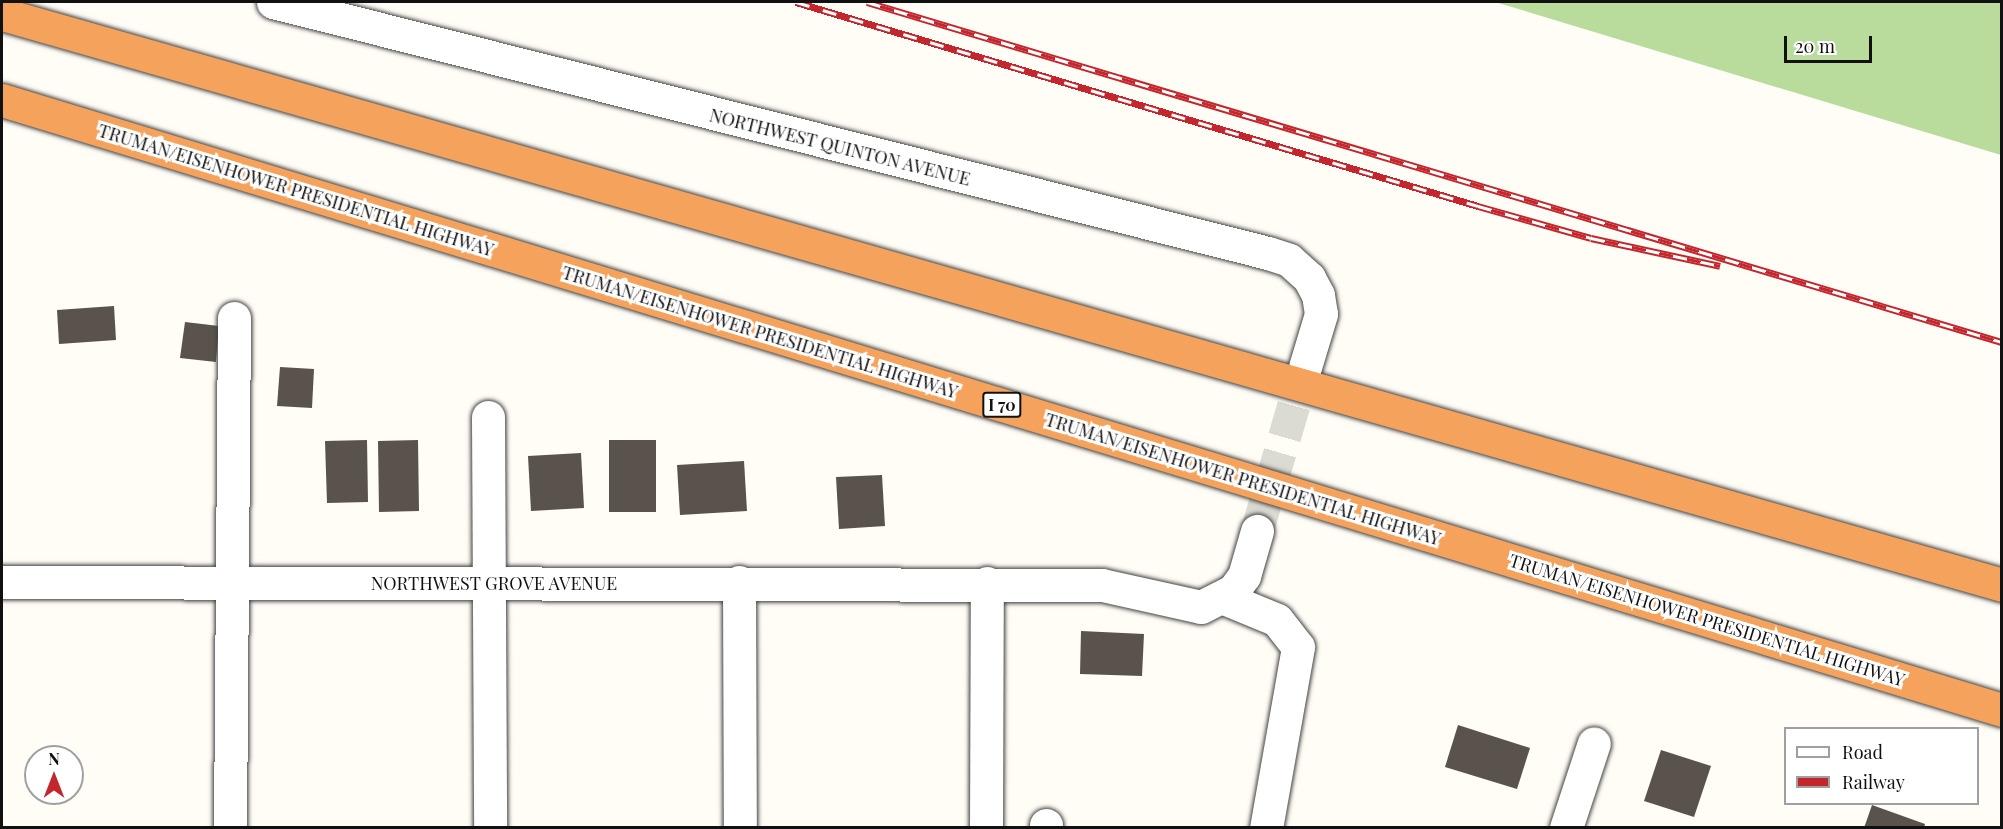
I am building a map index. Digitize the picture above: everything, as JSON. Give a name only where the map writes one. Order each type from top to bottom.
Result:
[{"type":"highway","points":[[2,14],[2001,585]]},
{"type":"highway","name":"TRUMAN/EISENHOWER PRESIDENTIAL HIGHWAY","points":[[2,100],[2001,710]]},
{"type":"street","name":"NORTHWEST QUINTON AVENUE","points":[[273,2],[1279,257],[1310,278],[1318,295],[1321,314],[1305,368]]},
{"type":"street","points":[[230,828],[234,318]]},
{"type":"street","points":[[488,417],[490,828]]},
{"type":"street","points":[[986,828],[987,583],[1112,586],[1185,607],[1201,607],[1224,598],[1244,576],[1257,531]]},
{"type":"street","name":"NORTHWEST GROVE AVENUE","points":[[2,582],[987,583]]},
{"type":"street","points":[[739,582],[740,828]]},
{"type":"street","points":[[1224,598],[1276,620],[1298,647],[1266,828]]},
{"type":"street","points":[[1566,828],[1594,743]]},
{"type":"green space","points":[[1495,2],[2001,2],[2001,155]]},
{"type":"building","points":[[114,306],[116,340],[59,344],[57,310]]},
{"type":"building","points":[[185,322],[219,326],[216,362],[180,358]]},
{"type":"building","points":[[280,367],[314,369],[312,408],[277,406]]},
{"type":"building","points":[[367,440],[368,502],[327,503],[325,441]]},
{"type":"building","points":[[418,440],[419,511],[379,512],[378,441]]},
{"type":"building","points":[[609,440],[656,440],[656,512],[609,512]]},
{"type":"building","points":[[581,453],[584,508],[531,511],[528,456]]},
{"type":"building","points":[[744,461],[747,511],[680,515],[677,465]]},
{"type":"building","points":[[882,475],[885,526],[839,529],[836,477]]},
{"type":"building","points":[[1081,631],[1144,634],[1142,676],[1080,674]]},
{"type":"building","points":[[1458,725],[1530,748],[1517,789],[1445,767]]},
{"type":"building","points":[[1661,750],[1711,766],[1694,817],[1644,801]]},
{"type":"building","points":[[1872,805],[1925,824],[1924,828],[1864,828]]},
{"type":"tunnel","points":[[1257,531],[1305,367]]},
{"type":"railway","points":[[796,2],[1478,206],[1591,238],[1720,266]]},
{"type":"railway","points":[[867,2],[2002,342]]}]
